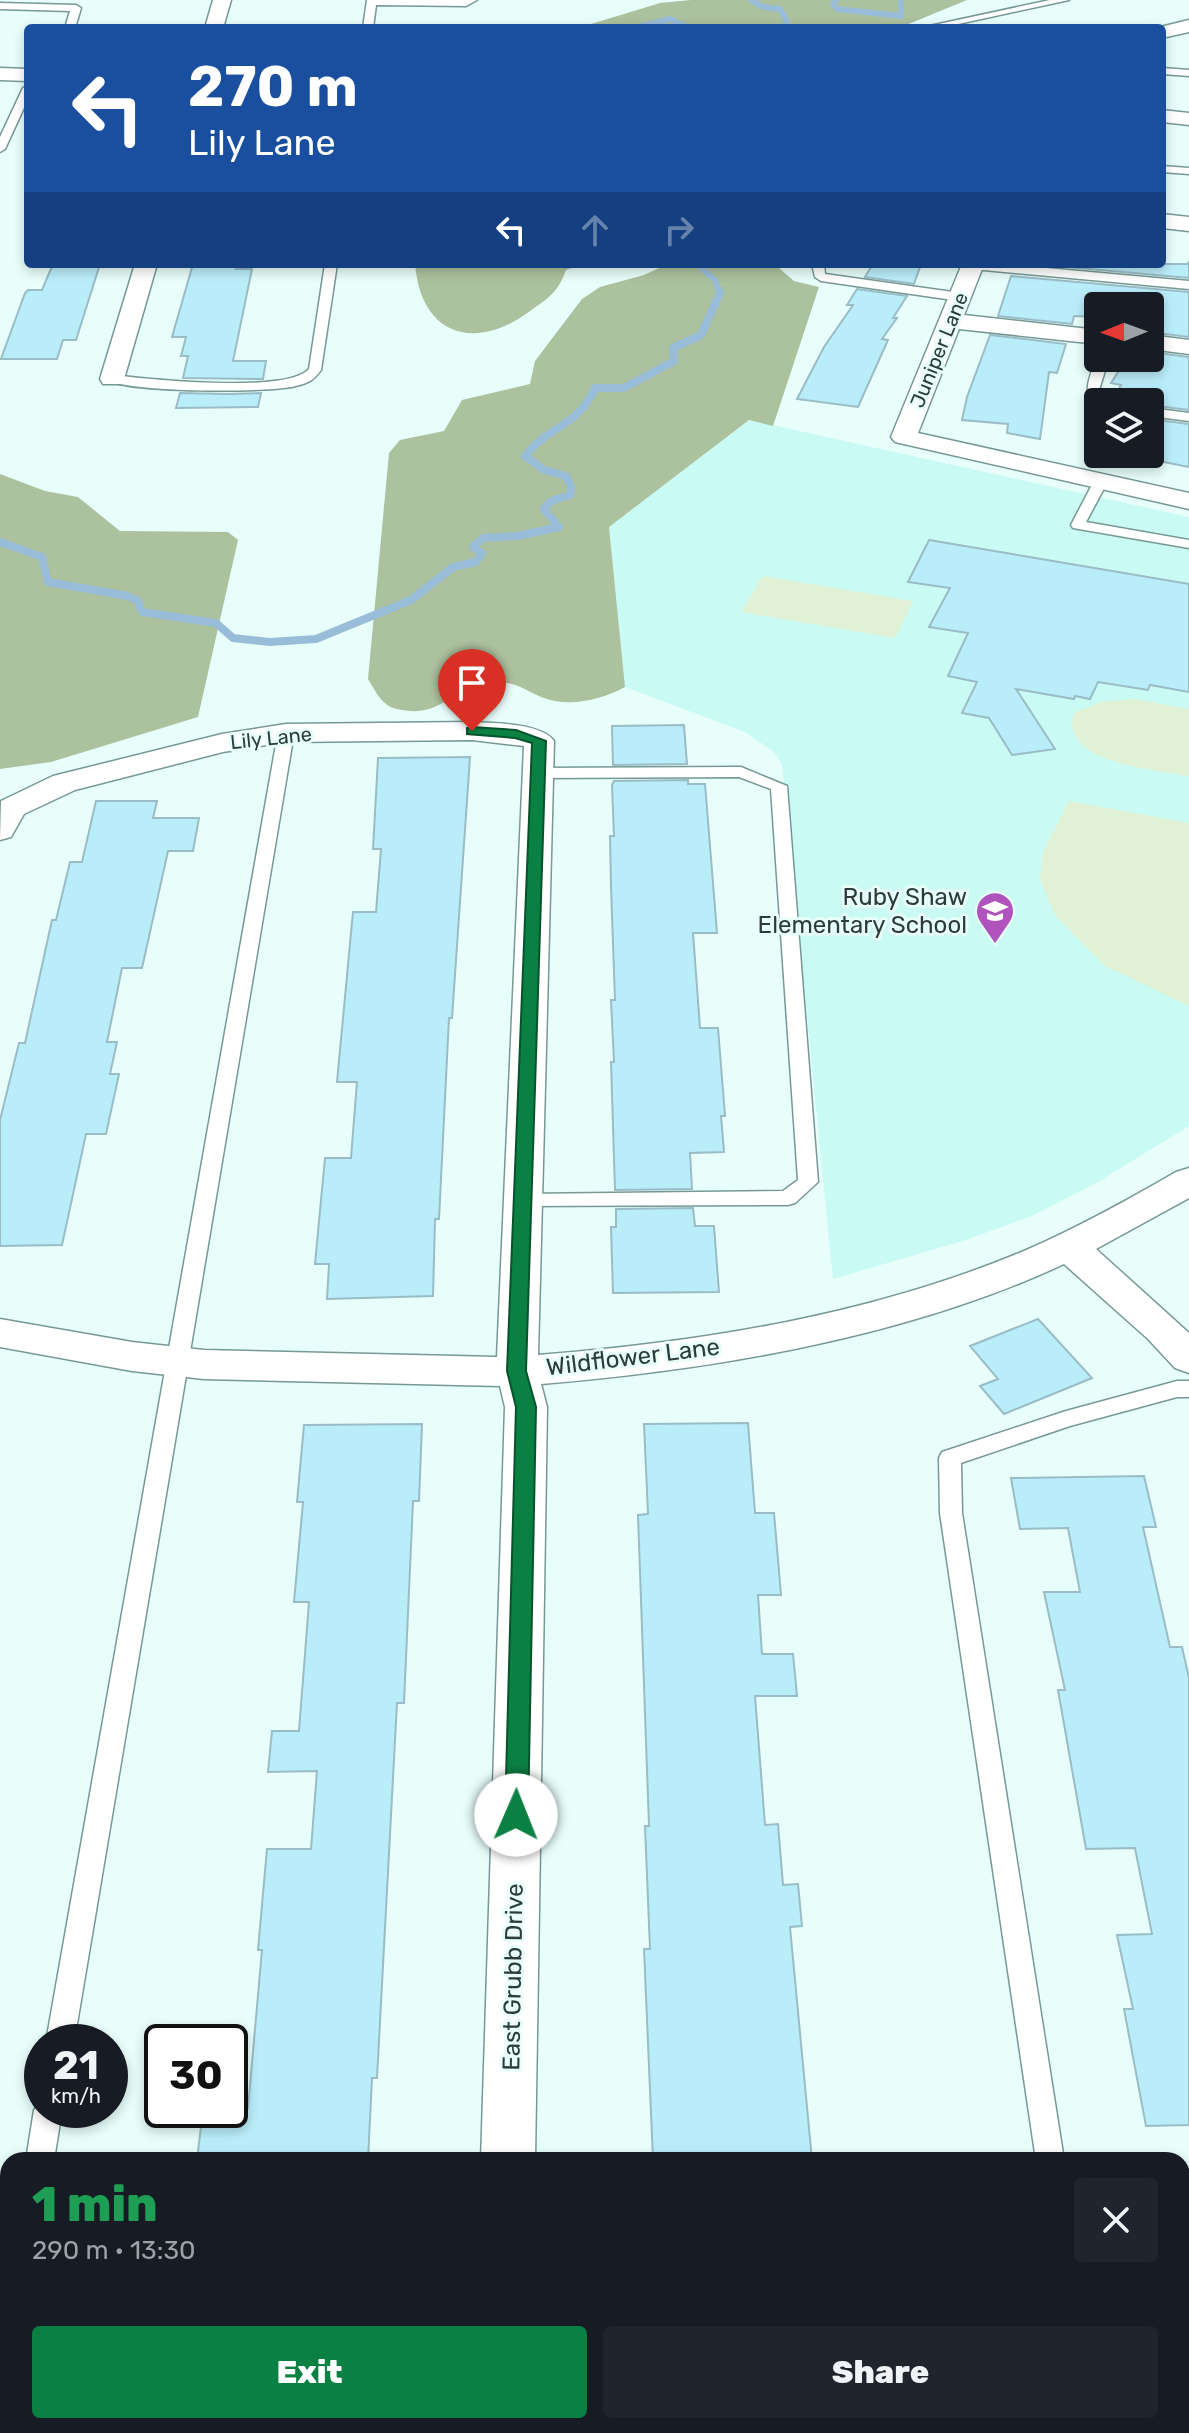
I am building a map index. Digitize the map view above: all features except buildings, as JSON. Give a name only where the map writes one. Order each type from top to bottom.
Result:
[{"type":"street","points":[[215,24],[222,0]]},
{"type":"street","points":[[1166,31],[1189,26]]},
{"type":"street","points":[[0,74],[24,75]]},
{"type":"street","points":[[1166,116],[1189,119]]},
{"type":"street","points":[[1166,221],[1189,224]]},
{"type":"street","points":[[112,379],[145,268]]},
{"type":"street","name":"Juniper Lane","points":[[971,268],[904,437],[1101,481]]},
{"type":"street","points":[[951,321],[1084,335]]},
{"type":"street","points":[[1164,344],[1189,347]]},
{"type":"street","points":[[1101,481],[1189,501]]},
{"type":"street","name":"Lily Lane","points":[[6,819],[64,783],[222,743],[286,733],[472,731],[516,734],[539,757]]},
{"type":"street","name":"East Grubb Drive","points":[[508,2152],[526,1407],[517,1371],[539,757]]},
{"type":"street","name":"Wildflower Lane","points":[[0,1333],[177,1362],[327,1369],[517,1371],[662,1355],[797,1332],[948,1293],[1069,1246],[1119,1222],[1189,1181]]},
{"type":"street","points":[[1069,1246],[1162,1329],[1189,1358]]},
{"type":"lane","points":[[369,24],[372,1],[466,3],[472,0]]},
{"type":"lane","points":[[945,24],[1064,0]]},
{"type":"lane","points":[[0,6],[64,3],[76,8],[71,24]]},
{"type":"lane","points":[[1166,71],[1189,73]]},
{"type":"lane","points":[[0,149],[24,97]]},
{"type":"lane","points":[[1166,169],[1189,171]]},
{"type":"lane","points":[[112,379],[146,384],[276,385],[306,379],[315,370],[330,268]]},
{"type":"lane","points":[[817,268],[821,277],[960,297]]},
{"type":"lane","points":[[1014,268],[1189,285]]},
{"type":"lane","points":[[1164,414],[1189,417]]},
{"type":"lane","points":[[1101,481],[1078,525],[1189,544]]},
{"type":"lane","points":[[63,2024],[286,733]]},
{"type":"lane","points":[[524,1201],[788,1198],[808,1182],[779,786],[741,772],[539,757]]},
{"type":"lane","points":[[1049,2152],[951,1513],[950,1458],[1066,1419],[1177,1389],[1189,1389]]},
{"type":"lane","points":[[41,2152],[45,2128]]},
{"type":"shaded area","name":"Ruby Shaw Elementary School","points":[[749,420],[1189,517],[1189,1126],[1098,1182],[1032,1216],[966,1240],[833,1279],[782,764],[774,752],[745,732],[625,687],[609,527]]},
{"type":"green space","points":[[691,0],[967,0],[909,24],[591,24],[660,3]]},
{"type":"green space","points":[[416,268],[572,268],[566,270],[552,294],[537,306],[510,324],[490,331],[471,333],[454,330],[440,321],[428,307],[419,288]]},
{"type":"green space","points":[[659,268],[780,268],[794,281],[819,287],[773,426],[749,420],[609,527],[625,687],[595,699],[562,702],[511,684],[489,683],[465,689],[426,710],[397,709],[387,705],[368,679],[389,453],[400,440],[444,431],[462,400],[530,384],[535,361],[582,299],[600,287]]},
{"type":"green space","points":[[0,474],[45,491],[78,497],[120,531],[228,532],[238,540],[198,717],[51,762],[0,769]]},
{"type":"green space","points":[[763,576],[913,601],[895,638],[741,612]]},
{"type":"green space","points":[[1135,699],[1189,709],[1189,776],[1114,761],[1081,743],[1073,730],[1074,713],[1101,702]]},
{"type":"green space","points":[[1069,801],[1189,823],[1189,1006],[1105,966],[1054,914],[1040,879],[1043,852]]},
{"type":"waterway","points":[[751,0],[763,7],[780,9],[787,21],[785,24]]},
{"type":"waterway","points":[[836,0],[833,4],[837,9],[901,16],[901,0]]},
{"type":"waterway","points":[[651,24],[670,19],[680,24]]},
{"type":"waterway","points":[[702,268],[715,280],[719,292]]},
{"type":"waterway","points":[[0,542],[42,557],[48,582],[128,596],[138,601],[142,612],[216,623],[233,638],[270,642],[316,639],[411,600],[453,567],[476,562],[482,553],[473,547],[483,538],[518,536],[559,527],[544,509],[551,501],[570,495],[571,487],[566,476],[544,470],[525,456],[572,419],[595,388],[624,388],[674,361],[673,348],[701,335],[719,290]]},
{"type":"place","name":"Ruby Shaw Elementary School","points":[[995,945]]},
{"type":"route","points":[[472,731],[516,734],[539,741],[517,1371],[526,1407],[516,1815]]}]
